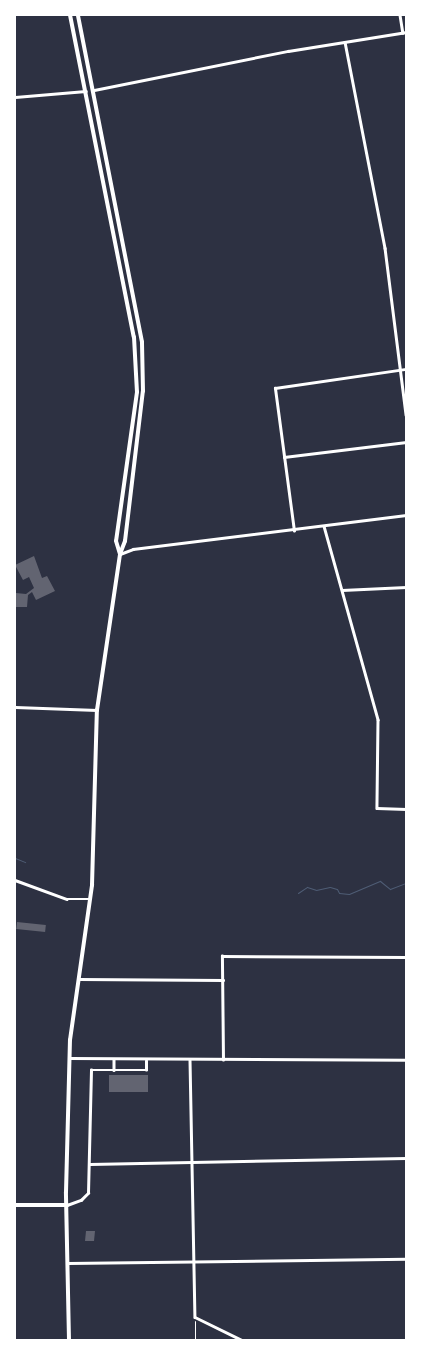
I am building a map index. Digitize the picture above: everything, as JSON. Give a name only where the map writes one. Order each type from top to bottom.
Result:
[{"type":"main road","points":[[70,15],[124,275],[136,364],[134,418],[116,540],[120,554]]},
{"type":"main road","points":[[69,1340],[66,1205],[69,1058],[90,899],[97,710],[120,554],[125,541],[142,418],[143,362],[94,90],[78,15]]},
{"type":"main road","points":[[86,91],[94,90]]},
{"type":"main road","points":[[15,1205],[66,1205]]},
{"type":"street","points":[[94,90],[404,32],[400,15]]},
{"type":"street","points":[[345,42],[383,237],[402,370],[406,415]]},
{"type":"street","points":[[15,97],[86,91]]},
{"type":"street","points":[[294,531],[275,388],[406,369]]},
{"type":"street","points":[[284,457],[406,442]]},
{"type":"street","points":[[120,554],[134,549],[294,531],[406,515]]},
{"type":"street","points":[[324,526],[378,720],[377,808],[406,809]]},
{"type":"street","points":[[342,590],[406,587]]},
{"type":"street","points":[[15,707],[97,710]]},
{"type":"street","points":[[15,880],[67,899],[90,899]]},
{"type":"street","points":[[223,1060],[222,956],[406,957]]},
{"type":"street","points":[[78,979],[223,980]]},
{"type":"street","points":[[69,1058],[146,1060],[406,1060]]},
{"type":"street","points":[[114,1059],[114,1070]]},
{"type":"street","points":[[66,1205],[81,1200],[88,1193],[91,1070],[146,1070],[146,1060]]},
{"type":"street","points":[[190,1060],[195,1317],[242,1340]]},
{"type":"street","points":[[90,1164],[406,1158]]},
{"type":"street","points":[[68,1263],[194,1260],[406,1259]]},
{"type":"path","points":[[195,1317],[195,1340]]},
{"type":"building","points":[[34,556],[42,578],[47,576],[55,591],[36,600],[32,592],[28,595],[27,607],[15,607],[16,593],[26,594],[34,588],[29,577],[23,580],[15,565]]},
{"type":"building","points":[[17,922],[46,925],[45,932],[16,929]]},
{"type":"building","points":[[109,1075],[148,1075],[148,1092],[109,1092]]},
{"type":"building","points":[[86,1231],[95,1231],[94,1241],[85,1241]]},
{"type":"waterway","points":[[15,858],[25,862]]},
{"type":"waterway","points":[[298,893],[307,887],[316,890],[330,887],[337,889],[339,893],[349,894],[380,881],[390,889],[406,883]]}]
